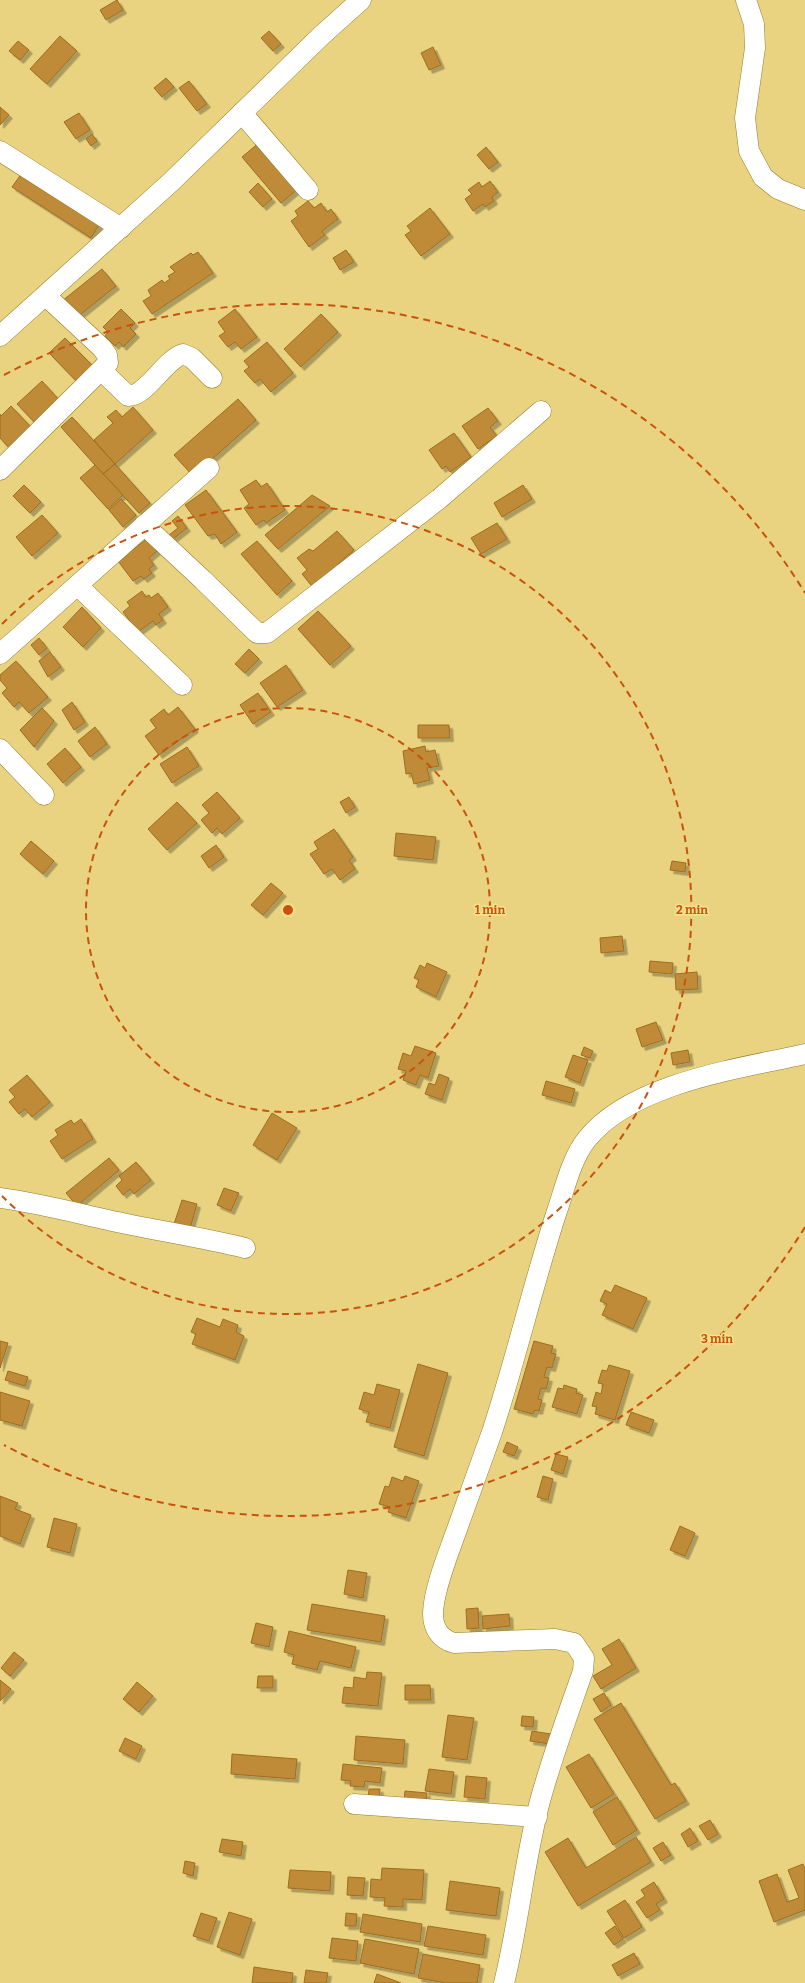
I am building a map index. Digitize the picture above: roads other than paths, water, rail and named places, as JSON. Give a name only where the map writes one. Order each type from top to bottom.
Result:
[{"type":"street","points":[[0,336],[121,228],[322,35],[361,0]]},
{"type":"street","points":[[746,0],[754,24],[755,48],[745,118],[749,151],[763,177],[778,189],[805,200]]},
{"type":"street","points":[[242,113],[308,190]]},
{"type":"street","points":[[0,151],[121,228]]},
{"type":"street","points":[[0,470],[102,371],[109,361],[102,348],[46,296]]},
{"type":"street","points":[[102,371],[128,396],[137,394],[172,360],[183,354],[192,358],[212,378]]},
{"type":"street","points":[[144,525],[256,632],[267,633],[439,499],[541,411]]},
{"type":"street","points":[[0,654],[209,468]]},
{"type":"street","points":[[78,586],[182,685]]},
{"type":"street","points":[[0,749],[44,795]]},
{"type":"street","points":[[504,1983],[513,1948],[527,1864],[542,1794],[583,1671],[584,1658],[582,1652],[570,1641],[555,1638],[454,1643],[448,1641],[435,1629],[433,1614],[444,1566],[492,1431],[540,1262],[573,1165],[586,1140],[605,1121],[627,1106],[657,1092],[719,1073],[805,1054]]},
{"type":"street","points":[[0,1198],[33,1202],[108,1220],[245,1248]]},
{"type":"street","points":[[354,1804],[537,1817]]}]
